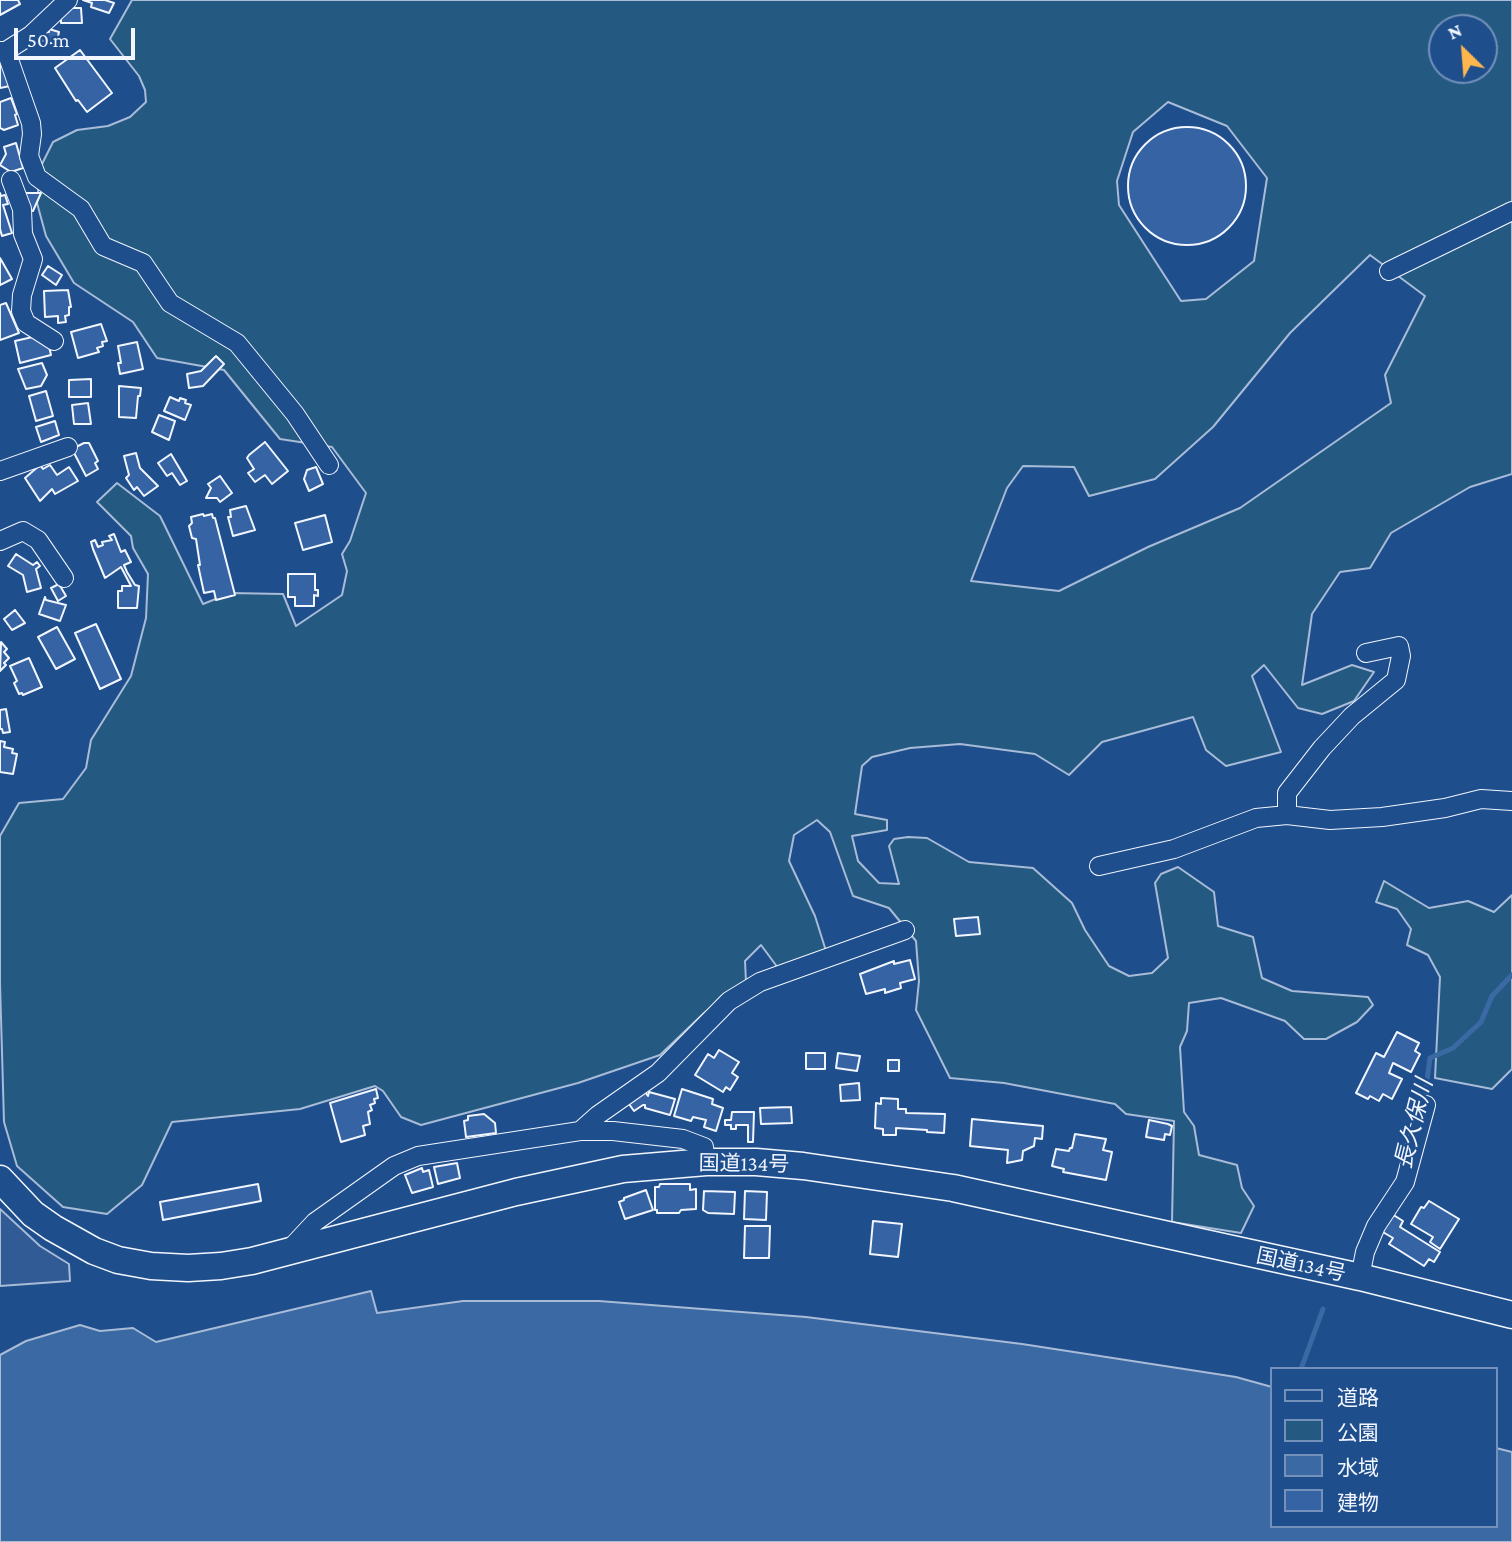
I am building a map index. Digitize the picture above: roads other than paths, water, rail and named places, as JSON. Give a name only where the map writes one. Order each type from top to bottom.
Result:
[{"type":"highway","name":"国道134号","points":[[0,1180],[33,1214],[94,1251],[118,1260],[150,1266],[188,1268],[221,1266],[287,1252],[568,1179],[623,1169],[706,1162],[803,1166],[953,1188],[1360,1278],[1512,1315]]},
{"type":"street","points":[[68,0],[31,36],[3,51],[31,123],[29,156],[37,177],[81,209],[103,246],[143,263],[170,303],[237,343],[295,414],[329,466]]},
{"type":"street","points":[[37,177],[6,178],[22,209],[23,234],[33,259],[22,295],[21,312],[26,323],[54,341]]},
{"type":"street","points":[[1390,271],[1512,211]]},
{"type":"street","points":[[0,471],[68,447]]},
{"type":"street","points":[[0,541],[23,531],[38,540],[64,578]]},
{"type":"street","points":[[1287,815],[1287,793],[1322,748],[1352,716],[1395,680],[1401,656],[1399,646],[1366,653]]},
{"type":"street","points":[[1099,866],[1174,849],[1236,823],[1256,818],[1287,815],[1330,820],[1382,817],[1445,808],[1481,799],[1512,801]]},
{"type":"street","points":[[580,1131],[658,1073],[729,1001],[760,982],[905,930]]},
{"type":"street","points":[[1360,1278],[1365,1252],[1376,1226],[1405,1182],[1426,1105]]},
{"type":"street","points":[[287,1252],[315,1222],[394,1166],[418,1156],[580,1131],[613,1131],[683,1139],[704,1147],[706,1162]]},
{"type":"water","points":[[371,1291],[377,1313],[463,1301],[599,1301],[806,1317],[1022,1344],[1236,1377],[1270,1386],[1270,1528],[1498,1528],[1498,1448],[1512,1452],[1512,1542],[0,1542],[0,1355],[26,1341],[80,1325],[100,1331],[133,1328],[156,1342]]},
{"type":"waterway","name":"長久保川","points":[[1424,1102],[1430,1058],[1453,1048],[1481,1022],[1492,996],[1512,975]]},
{"type":"waterway","name":"長久保川","points":[[1302,1367],[1323,1309]]}]
